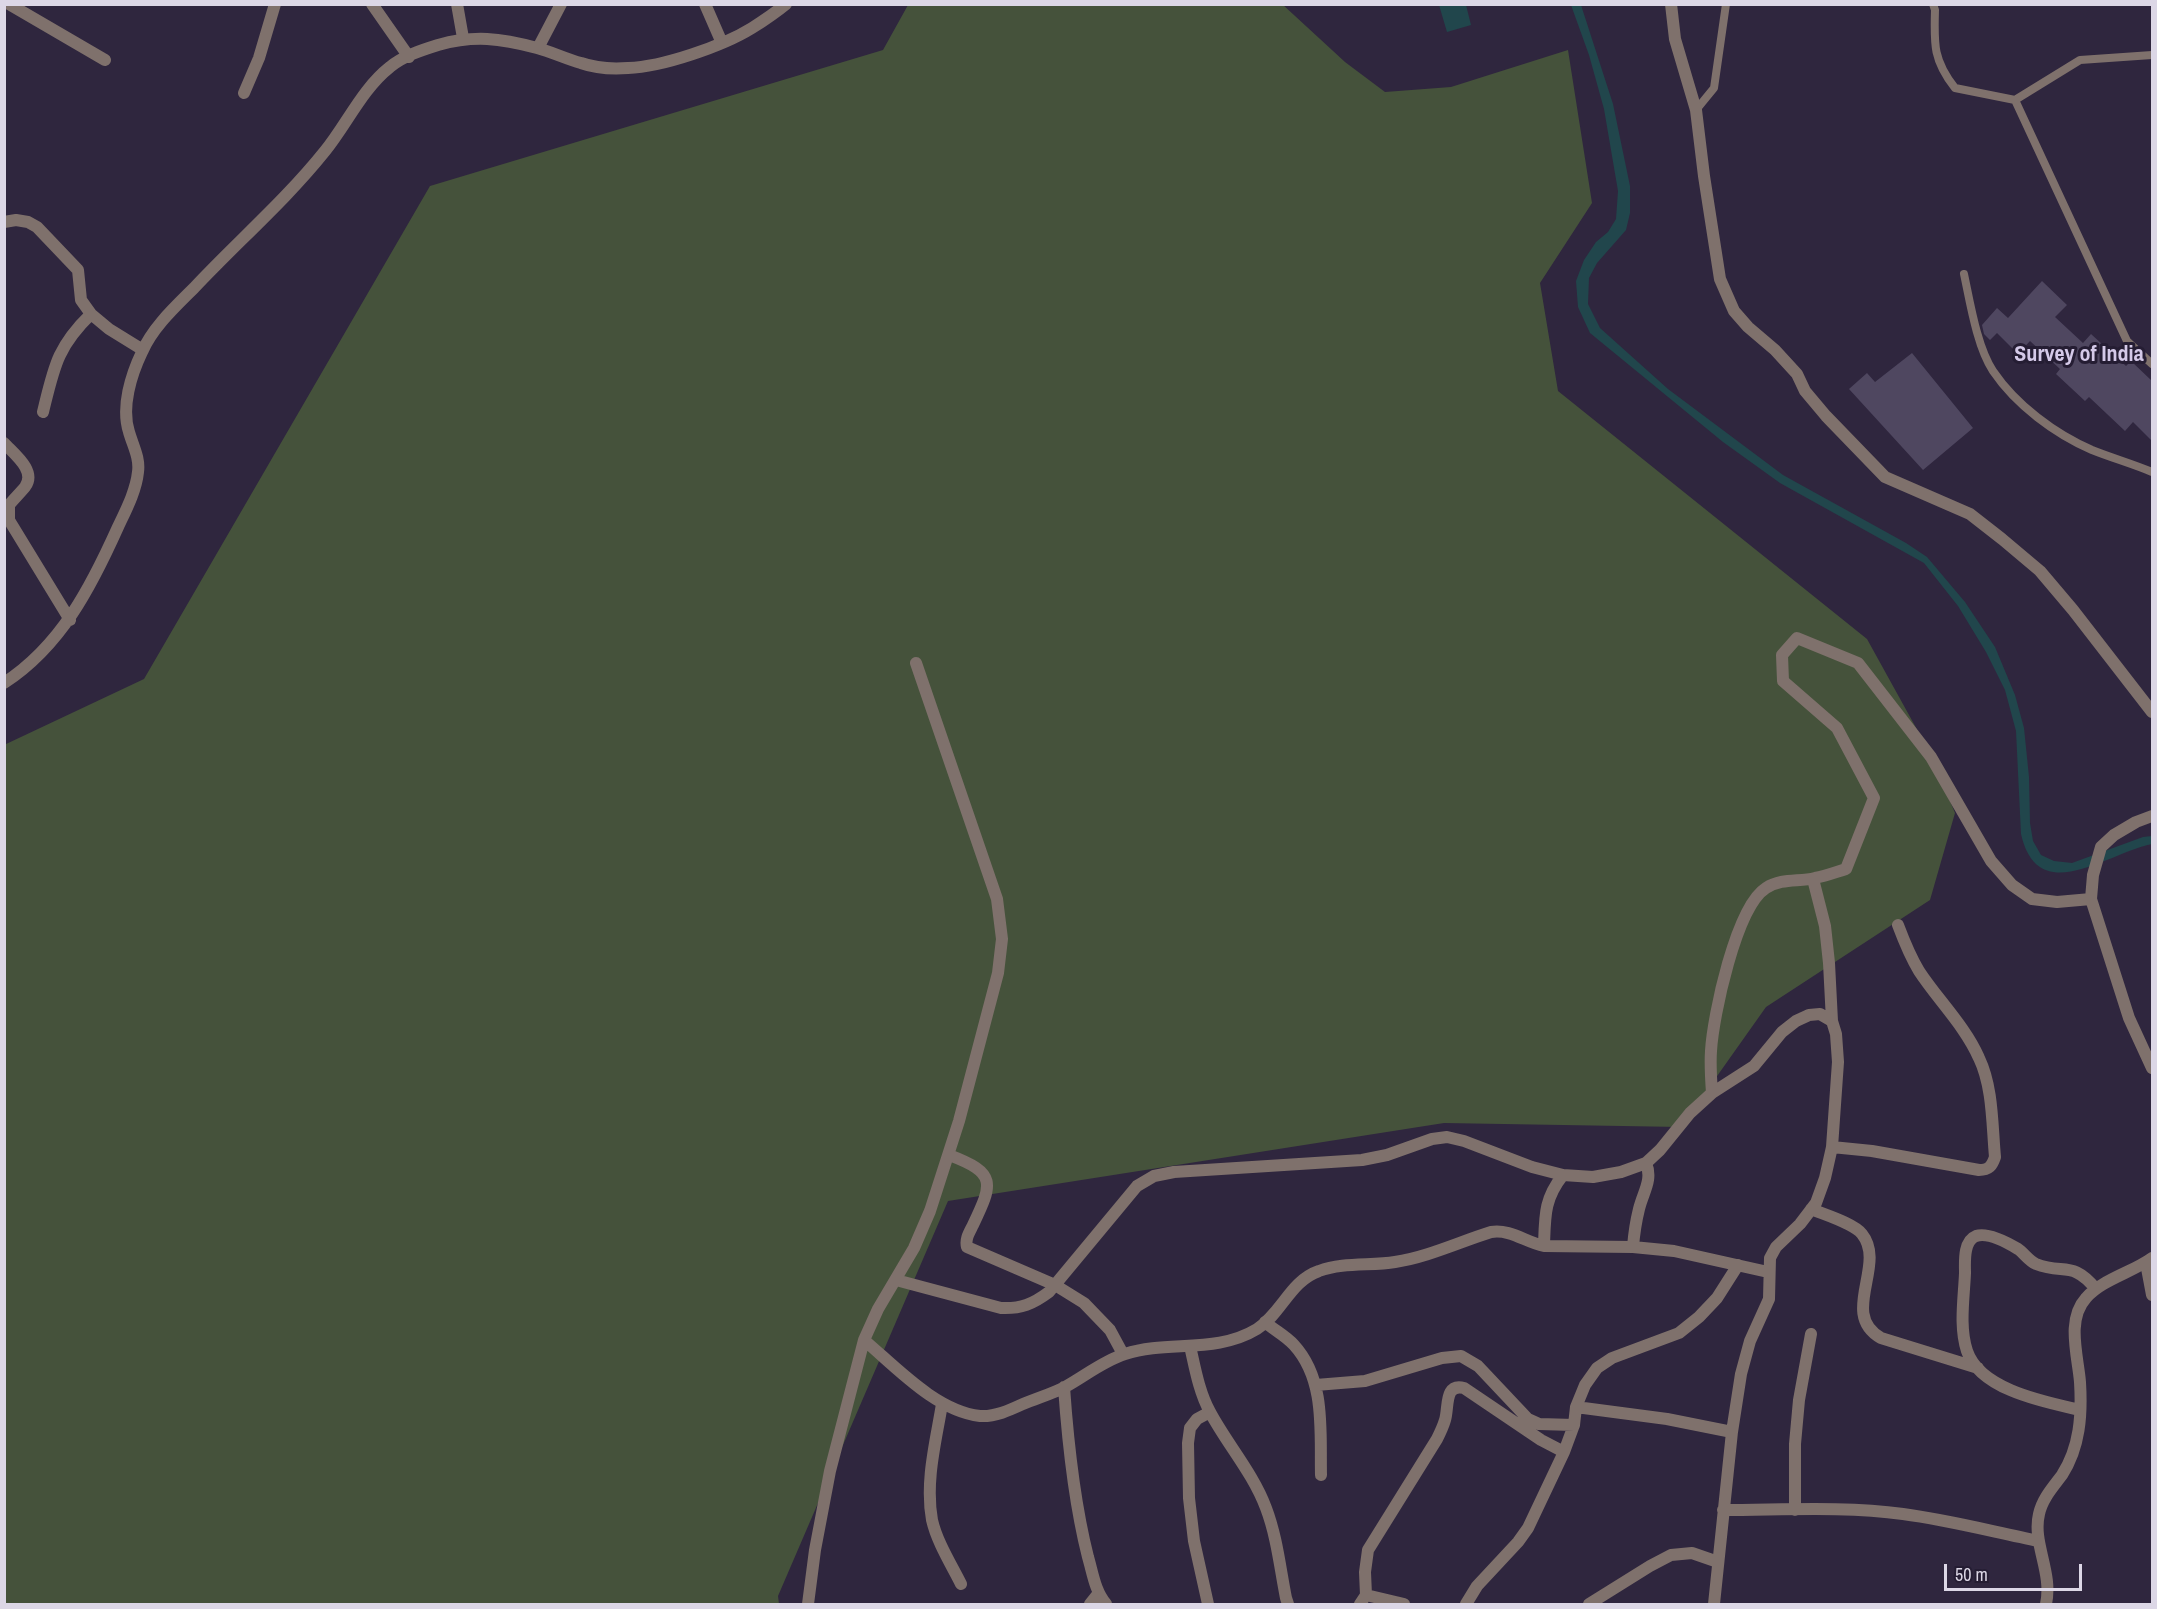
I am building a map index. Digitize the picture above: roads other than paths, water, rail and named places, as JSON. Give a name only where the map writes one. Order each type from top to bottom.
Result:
[{"type":"street","points":[[9,4],[105,60]]},
{"type":"street","points":[[244,93],[259,58],[275,4]]},
{"type":"street","points":[[372,4],[409,57]]},
{"type":"street","points":[[457,4],[463,38]]},
{"type":"street","points":[[538,48],[561,4]]},
{"type":"street","points":[[705,4],[722,43]]},
{"type":"street","points":[[4,683],[20,673],[70,620],[103,561],[134,492],[139,471],[137,452],[128,430],[127,410],[130,385],[142,350],[162,321],[273,210],[318,159],[365,92],[390,66],[421,50],[463,38],[498,39],[538,48],[585,65],[629,68],[667,62],[722,43],[750,29],[786,4]]},
{"type":"street","points":[[1671,4],[1675,39],[1696,110],[1720,279],[1734,310],[1748,327],[1775,350],[1797,374],[1805,391],[1826,416],[1885,477],[1970,514],[2040,571],[2152,712]]},
{"type":"street","points":[[4,222],[16,219],[37,227],[78,270],[81,300],[91,314],[109,329],[142,350]]},
{"type":"street","points":[[43,412],[61,348],[75,329],[91,314]]},
{"type":"street","points":[[4,443],[27,468],[29,477],[27,485],[9,505],[9,520],[70,620]]},
{"type":"street","points":[[1712,1093],[1711,1052],[1715,1019],[1725,975],[1739,932],[1754,902],[1765,889],[1782,881],[1814,879],[1846,869],[1874,798],[1837,728],[1783,681],[1782,655],[1797,638],[1858,663],[1931,758],[1991,861],[2012,885],[2032,899],[2057,902],[2091,899]]},
{"type":"street","points":[[808,1605],[815,1550],[830,1471],[864,1340],[878,1310],[914,1248],[930,1211],[949,1155],[999,973],[1002,939],[997,899],[916,663]]},
{"type":"street","points":[[2152,816],[2121,831],[2102,847],[2093,875],[2091,899],[2129,1018],[2152,1068]]},
{"type":"street","points":[[1714,1605],[1732,1431],[1741,1374],[1750,1341],[1769,1299],[1770,1258],[1776,1247],[1800,1224],[1816,1203],[1832,1147],[1838,1062],[1836,1034],[1832,1021],[1826,936],[1814,879]]},
{"type":"street","points":[[1832,1147],[1872,1151],[1979,1170],[1986,1170],[1992,1165],[1995,1157],[1988,1086],[1980,1058],[1965,1033],[1920,971],[1908,951],[1898,925]]},
{"type":"street","points":[[896,1280],[1001,1308],[1016,1309],[1034,1303],[1055,1285],[1137,1186],[1154,1176],[1174,1172],[1362,1160],[1387,1155],[1432,1139],[1448,1137],[1532,1167],[1563,1175],[1593,1178],[1621,1172],[1646,1163],[1660,1150],[1690,1113],[1712,1093],[1754,1066],[1782,1032],[1796,1021],[1809,1015],[1820,1014],[1832,1021]]},
{"type":"street","points":[[949,1155],[978,1167],[987,1185],[987,1195],[966,1239],[967,1247],[1055,1285],[1084,1303],[1110,1330],[1123,1354]]},
{"type":"street","points":[[1633,1247],[1640,1206],[1649,1179],[1646,1163]]},
{"type":"street","points":[[1544,1245],[1547,1201],[1563,1175]]},
{"type":"street","points":[[1811,1209],[1852,1226],[1862,1233],[1868,1245],[1870,1257],[1863,1307],[1864,1321],[1870,1332],[1881,1338],[1978,1368]]},
{"type":"street","points":[[864,1340],[942,1404],[962,1413],[982,1416],[1004,1412],[1064,1387],[1123,1354],[1151,1347],[1213,1344],[1236,1339],[1275,1314],[1292,1290],[1306,1277],[1320,1270],[1396,1262],[1431,1253],[1491,1232],[1501,1231],[1517,1235],[1530,1243],[1544,1245],[1633,1247],[1674,1251],[1768,1272]]},
{"type":"street","points":[[2080,1410],[2022,1395],[1994,1382],[1978,1368],[1967,1352],[1963,1328],[1966,1253],[1970,1241],[1975,1236],[1985,1235],[2006,1242],[2035,1263],[2071,1269],[2086,1276],[2096,1289]]},
{"type":"street","points":[[2046,1605],[2047,1570],[2039,1541],[2038,1515],[2045,1498],[2074,1453],[2080,1426],[2080,1383],[2074,1340],[2076,1317],[2085,1299],[2096,1289],[2149,1260],[2152,1295]]},
{"type":"street","points":[[1466,1605],[1477,1586],[1528,1528],[1564,1452],[1574,1425],[1576,1407],[1585,1385],[1597,1368],[1612,1358],[1679,1333],[1700,1317],[1717,1298],[1738,1265]]},
{"type":"street","points":[[1265,1322],[1294,1345],[1307,1363],[1316,1385],[1320,1412],[1321,1475]]},
{"type":"street","points":[[1795,1510],[1795,1444],[1799,1400],[1811,1334]]},
{"type":"street","points":[[1190,1346],[1200,1389],[1210,1412],[1233,1447],[1266,1506],[1275,1536],[1288,1605]]},
{"type":"street","points":[[1316,1385],[1365,1381],[1442,1358],[1461,1356],[1478,1366],[1528,1419],[1539,1425],[1574,1425]]},
{"type":"street","points":[[1064,1387],[1067,1429],[1083,1535],[1098,1601]]},
{"type":"street","points":[[1404,1605],[1363,1600],[1368,1550],[1437,1439],[1445,1420],[1448,1395],[1452,1389],[1464,1388],[1564,1452]]},
{"type":"street","points":[[942,1404],[929,1494],[933,1521],[961,1584]]},
{"type":"street","points":[[1576,1407],[1667,1419],[1732,1431]]},
{"type":"street","points":[[1208,1605],[1194,1541],[1190,1509],[1188,1443],[1190,1428],[1197,1419],[1210,1412]]},
{"type":"street","points":[[1723,1510],[1847,1510],[1902,1514],[1942,1520],[2039,1541]]},
{"type":"street","points":[[1589,1605],[1650,1566],[1671,1556],[1692,1553],[1718,1562]]},
{"type":"lane","points":[[1696,110],[1714,88],[1726,4]]},
{"type":"lane","points":[[1933,4],[1936,54],[1943,73],[1955,88],[2015,99],[2080,60],[2152,55]]},
{"type":"lane","points":[[2015,99],[2127,341],[2152,364]]},
{"type":"lane","points":[[1964,274],[1976,330],[1992,370],[2023,406],[2060,433],[2092,450],[2152,472]]},
{"type":"district","name":"Survey of India","points":[[2079,355]]}]
